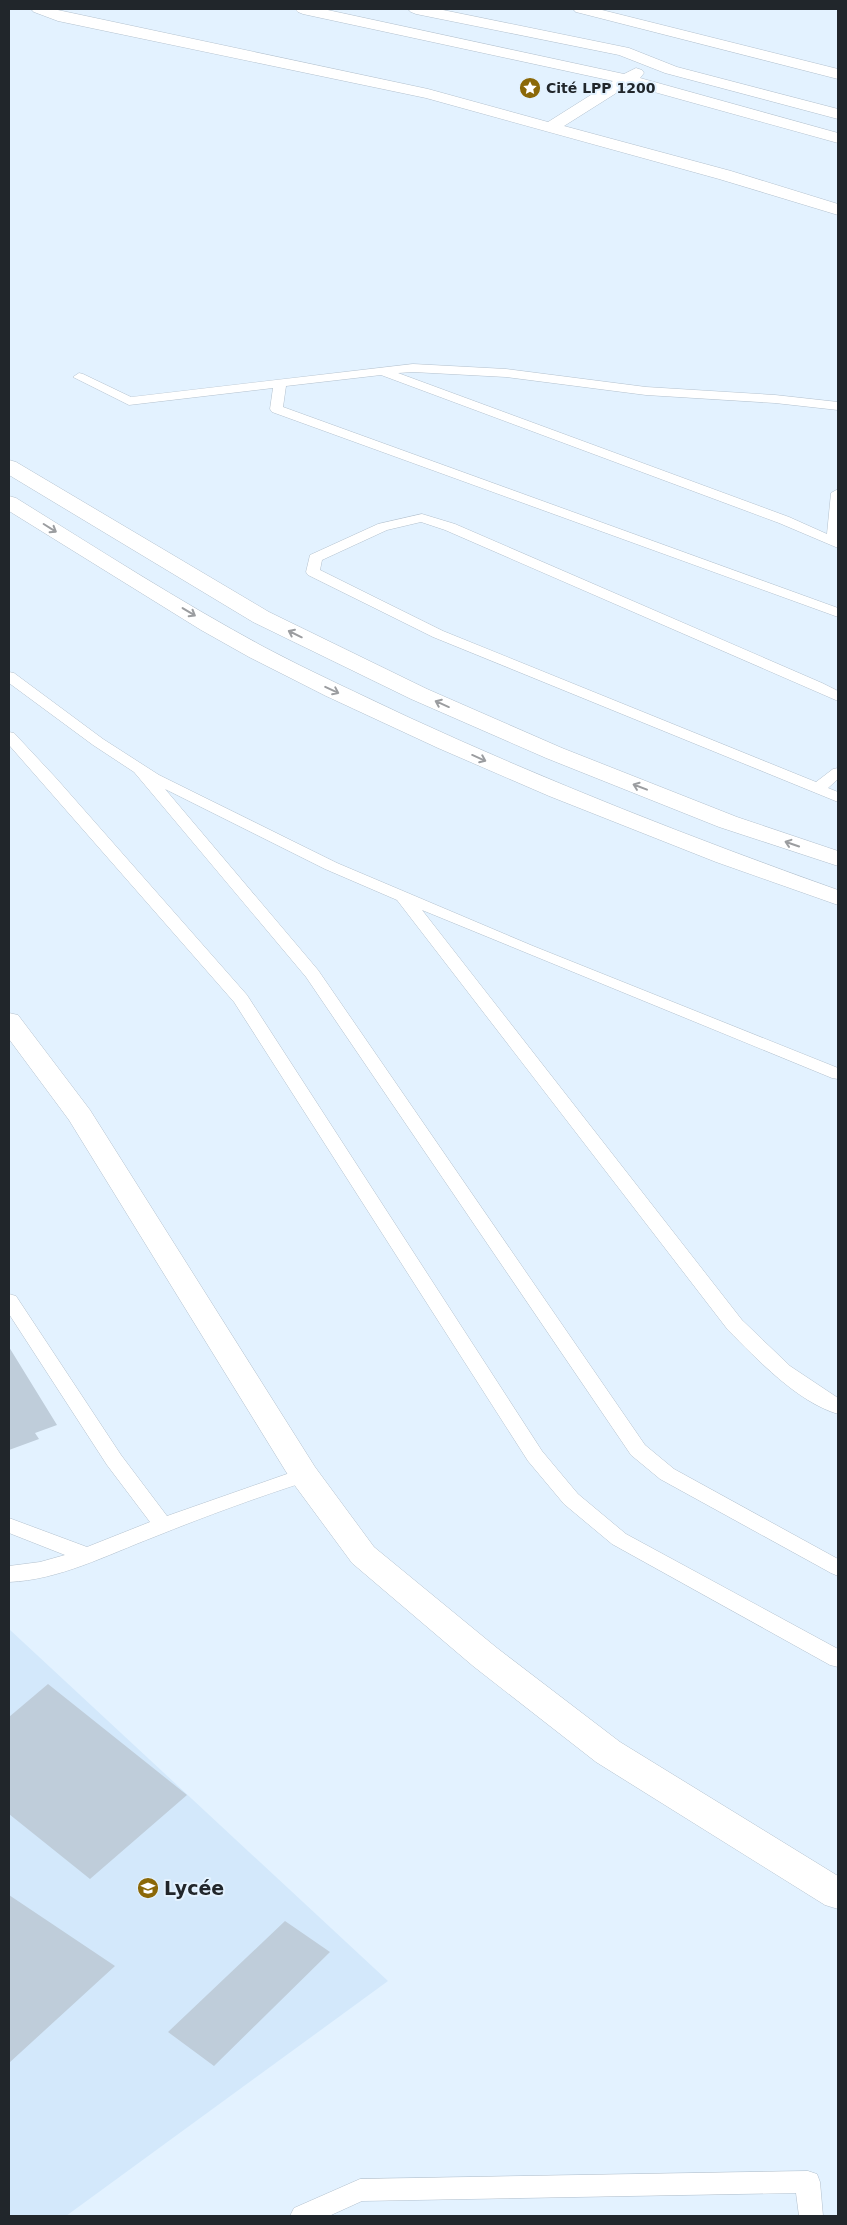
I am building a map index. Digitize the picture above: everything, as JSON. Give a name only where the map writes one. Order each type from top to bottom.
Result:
[{"type":"street","points":[[39,9],[58,16],[428,94],[725,175],[837,208]]},
{"type":"street","points":[[303,9],[628,79],[838,138]]},
{"type":"street","points":[[416,9],[634,54],[650,64],[838,114]]},
{"type":"street","points":[[581,9],[838,74]]},
{"type":"street","points":[[550,127],[694,37]]},
{"type":"street","points":[[9,466],[261,618],[419,694],[618,779],[728,822],[838,860]]},
{"type":"street","points":[[9,502],[239,642],[321,685],[436,739],[564,795],[731,861],[838,898]]},
{"type":"street","points":[[9,1021],[80,1116],[304,1476],[363,1555],[485,1657],[608,1752],[838,1894]]},
{"type":"lane","points":[[79,377],[129,401],[413,368],[506,373],[646,391],[775,399],[838,406]]},
{"type":"lane","points":[[381,372],[784,520],[838,543]]},
{"type":"lane","points":[[280,384],[276,409],[838,613]]},
{"type":"lane","points":[[838,494],[834,534],[838,543]]},
{"type":"lane","points":[[838,697],[817,686],[450,527],[422,518],[383,527],[316,558],[313,572],[438,634],[838,797]]},
{"type":"lane","points":[[9,676],[98,742],[154,778],[331,866],[527,949],[838,1074]]},
{"type":"lane","points":[[9,736],[241,999],[536,1456],[571,1499],[619,1538],[838,1659]]},
{"type":"lane","points":[[139,768],[312,974],[638,1450],[667,1474],[838,1568]]},
{"type":"lane","points":[[817,789],[838,772]]},
{"type":"lane","points":[[402,896],[735,1325],[770,1362],[810,1392],[838,1406]]},
{"type":"lane","points":[[9,1300],[114,1460],[163,1525]]},
{"type":"lane","points":[[9,1574],[26,1574],[86,1555],[242,1494],[304,1476]]},
{"type":"lane","points":[[9,1525],[86,1555]]},
{"type":"lane","points":[[303,2216],[360,2190],[808,2182],[811,2216]]},
{"type":"shaded area","name":"Lycée","points":[[9,1629],[388,1981],[66,2216],[9,2216]]},
{"type":"building","points":[[9,1347],[57,1425],[35,1433],[39,1439],[9,1450]]},
{"type":"building","points":[[48,1684],[187,1795],[90,1879],[9,1814],[9,1717]]},
{"type":"building","points":[[9,1895],[115,1966],[9,2063]]},
{"type":"building","points":[[285,1921],[330,1952],[214,2066],[168,2032]]},
{"type":"place","name":"Cité LPP 1200","points":[[530,88]]},
{"type":"place","name":"Lycée","points":[[148,1888]]}]
